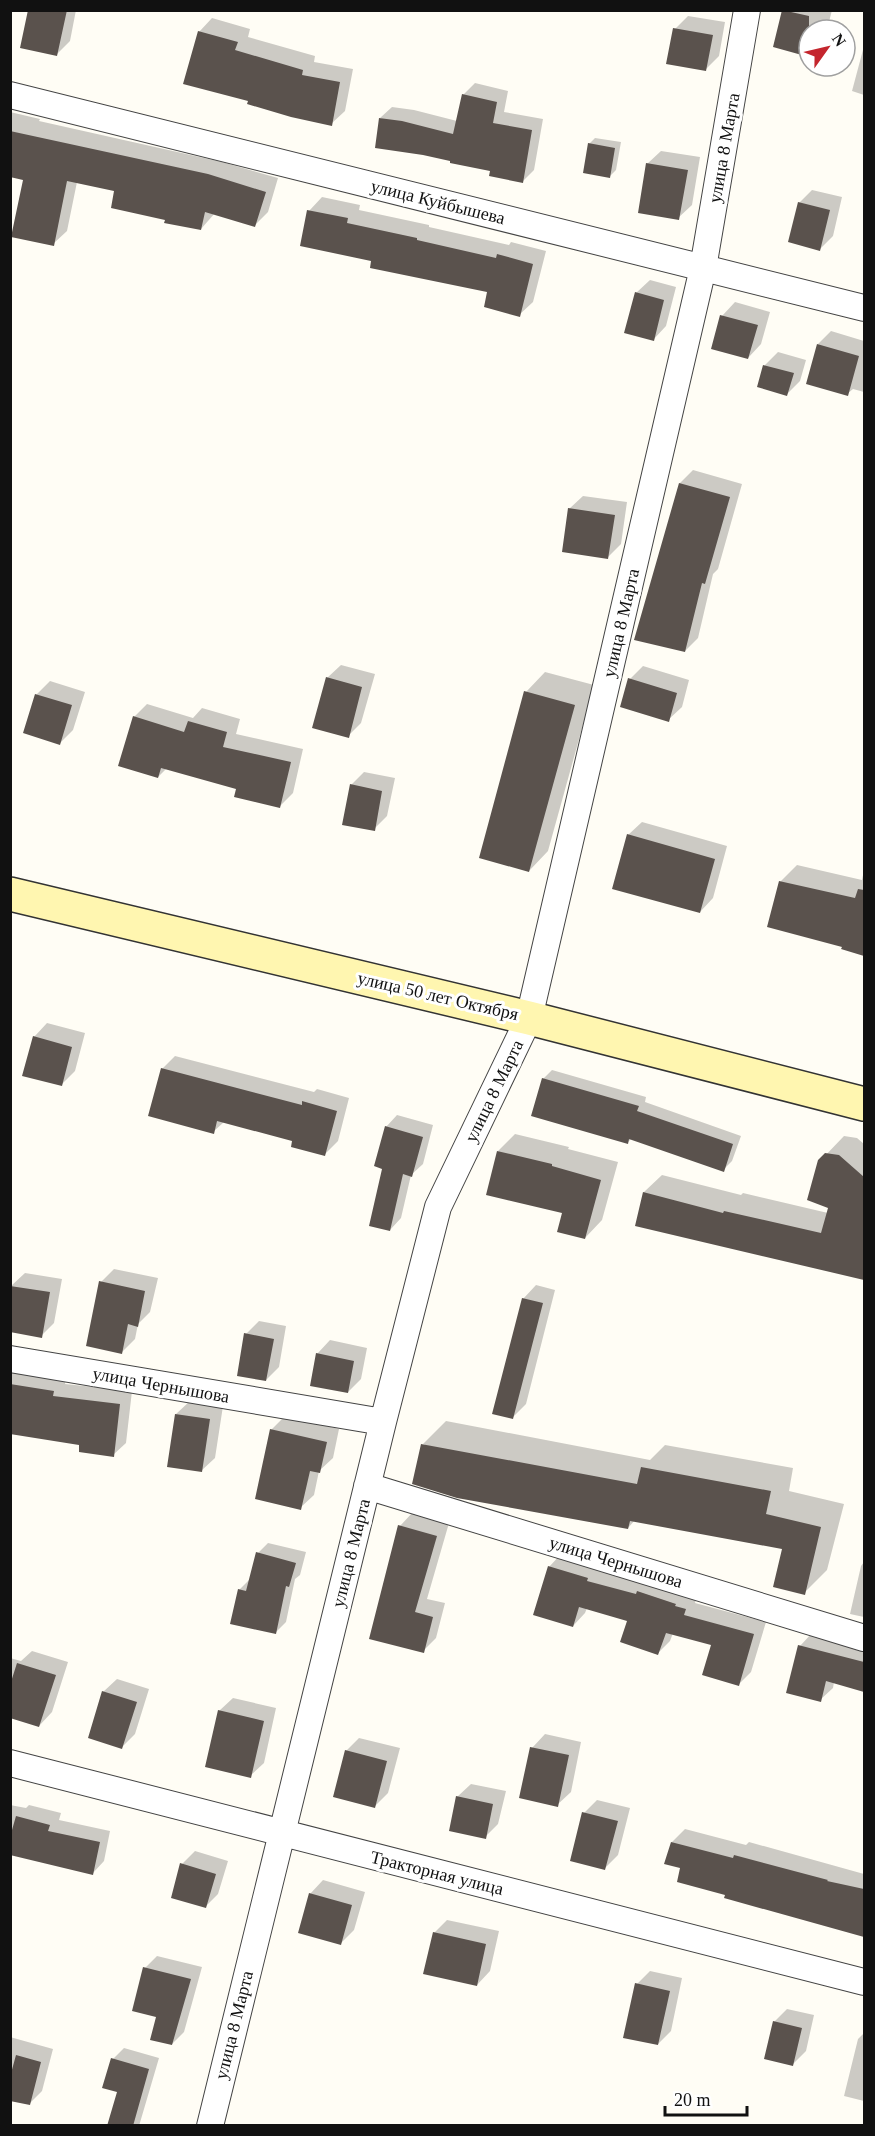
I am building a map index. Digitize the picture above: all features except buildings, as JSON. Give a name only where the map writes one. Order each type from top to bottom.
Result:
[{"type":"main road","name":"улица 50 лет Октября","points":[[10,894],[529,1018],[864,1104]]},
{"type":"street","name":"улица 8 Марта","points":[[210,2126],[438,1207],[529,1018],[703,268],[747,10]]},
{"type":"street","name":"улица Куйбышева","points":[[10,95],[864,308]]},
{"type":"street","name":"улица Чернышова","points":[[10,1359],[383,1422]]},
{"type":"street","name":"улица Чернышова","points":[[367,1486],[864,1638]]},
{"type":"street","name":"Тракторная улица","points":[[10,1763],[864,1982]]}]
